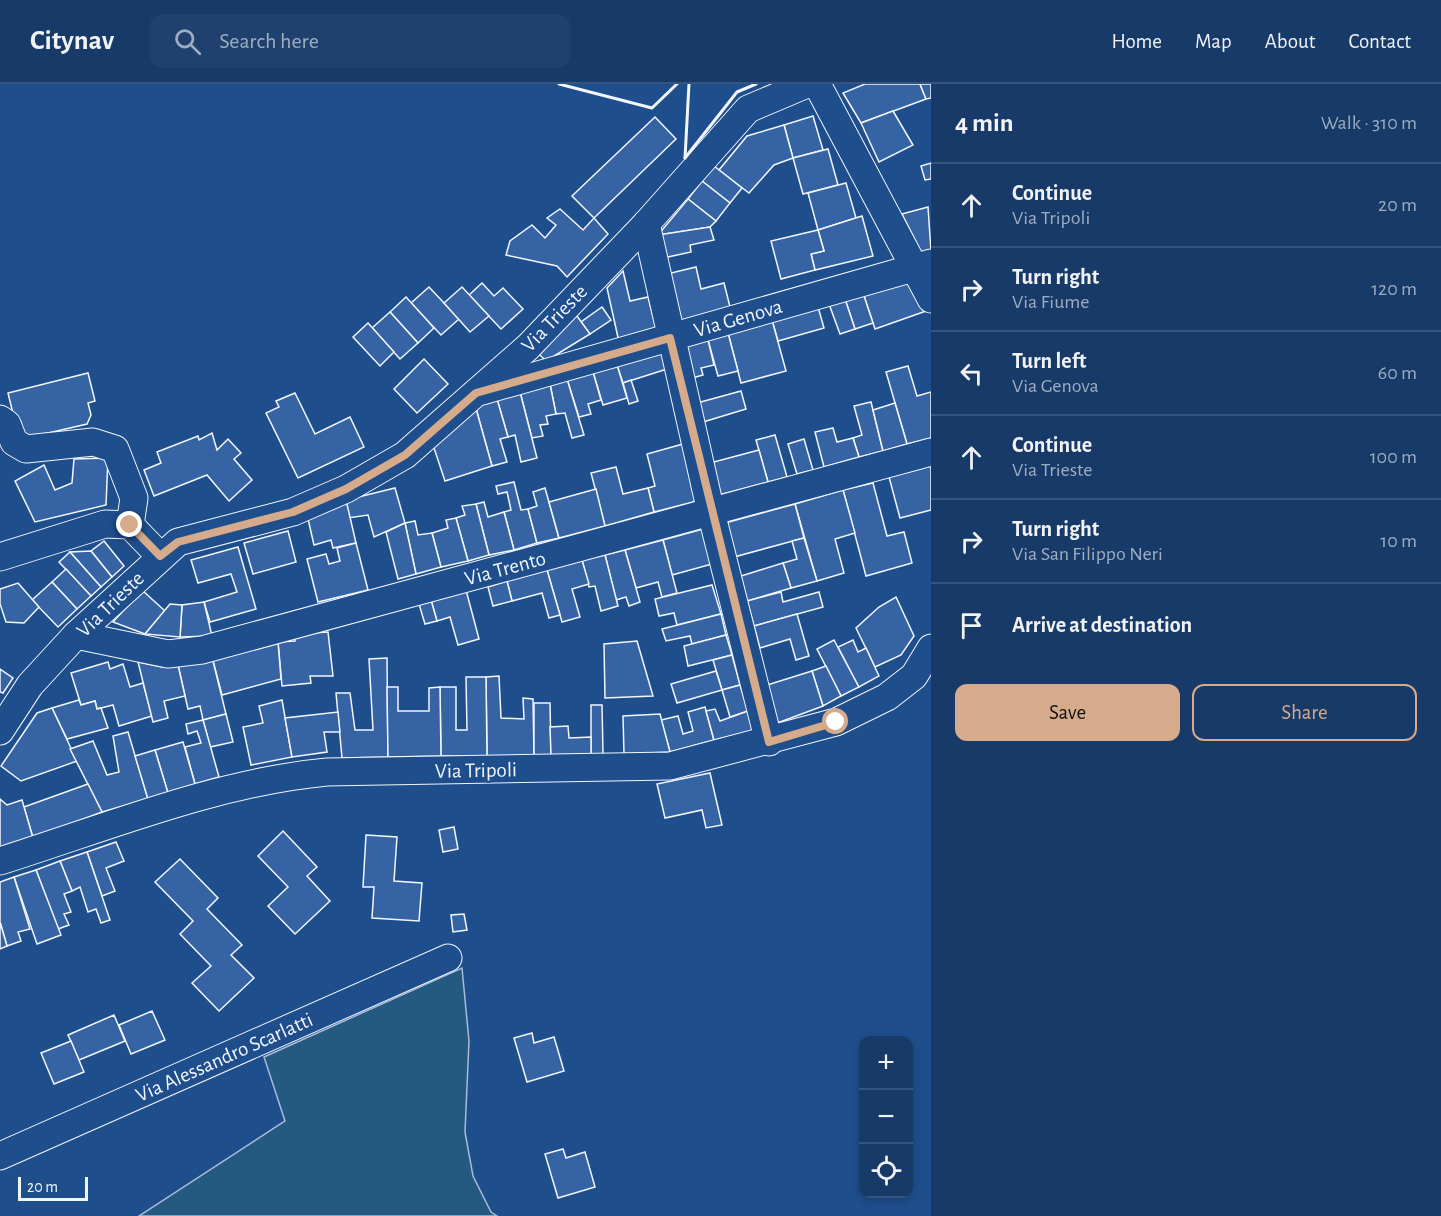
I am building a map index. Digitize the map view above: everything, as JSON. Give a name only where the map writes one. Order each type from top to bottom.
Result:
[{"type":"street","name":"Via Trieste","points":[[0,731],[30,685],[76,635],[178,542],[293,512],[346,489],[405,455],[528,347],[646,224],[748,109],[807,84]]},
{"type":"street","points":[[817,84],[923,265],[931,299]]},
{"type":"street","points":[[646,224],[711,512],[769,742]]},
{"type":"street","name":"Via Genova","points":[[476,393],[923,265]]},
{"type":"street","points":[[0,419],[7,424],[14,442],[26,449],[93,442],[115,448],[134,498],[130,525]]},
{"type":"street","name":"Via Trento","points":[[76,635],[168,654],[202,650],[931,452]]},
{"type":"street","points":[[0,557],[105,524],[130,525],[160,556]]},
{"type":"street","name":"Via Tripoli","points":[[0,861],[238,786],[283,776],[327,772],[670,766],[769,742],[836,722],[887,697],[914,676],[931,648]]},
{"type":"street","name":"Via Alessandro Scarlatti","points":[[0,1156],[448,958]]},
{"type":"shaded area","points":[[462,968],[469,1041],[465,1132],[473,1176],[491,1212],[497,1216],[139,1216],[285,1121],[264,1057]]},
{"type":"building","points":[[865,84],[920,84],[926,99],[861,123],[843,93]]},
{"type":"building","points":[[920,84],[931,84],[931,98],[926,99]]},
{"type":"building","points":[[893,111],[913,145],[879,162],[861,123]]},
{"type":"building","points":[[813,116],[823,150],[793,158],[784,125]]},
{"type":"building","points":[[655,117],[676,139],[594,218],[572,196]]},
{"type":"building","points":[[784,125],[793,158],[774,165],[749,193],[719,170],[747,136]]},
{"type":"building","points":[[828,149],[838,185],[803,194],[793,158]]},
{"type":"building","points":[[931,163],[931,179],[925,180],[921,166]]},
{"type":"building","points":[[714,166],[742,188],[730,203],[702,181]]},
{"type":"building","points":[[702,181],[730,203],[716,221],[688,199]]},
{"type":"building","points":[[846,183],[856,218],[818,230],[808,193]]},
{"type":"building","points":[[688,199],[716,221],[710,227],[658,235]]},
{"type":"building","points":[[928,207],[931,251],[922,254],[902,214]]},
{"type":"building","points":[[560,209],[583,230],[594,218],[608,234],[567,277],[557,266],[506,255],[510,241],[532,225],[545,238],[556,225],[547,218]]},
{"type":"building","points":[[862,216],[873,256],[815,270],[811,254],[824,251],[818,230]]},
{"type":"building","points":[[710,227],[714,240],[690,245],[691,252],[663,258],[658,235]]},
{"type":"building","points":[[818,230],[824,251],[811,254],[815,270],[781,279],[771,241]]},
{"type":"building","points":[[696,267],[701,289],[724,283],[731,311],[679,323],[667,274]]},
{"type":"building","points":[[623,271],[630,301],[648,297],[657,332],[619,342],[607,288]]},
{"type":"building","points":[[909,280],[926,311],[875,329],[863,293]]},
{"type":"building","points":[[482,283],[494,296],[503,288],[523,309],[501,329],[469,295]]},
{"type":"building","points":[[429,287],[459,319],[441,335],[411,303]]},
{"type":"building","points":[[462,287],[489,316],[470,332],[444,303]]},
{"type":"building","points":[[863,293],[873,323],[855,329],[845,299]]},
{"type":"building","points":[[406,297],[434,328],[418,343],[390,312]]},
{"type":"building","points":[[845,299],[855,329],[840,334],[829,304]]},
{"type":"building","points":[[602,307],[611,320],[590,334],[581,322]]},
{"type":"building","points":[[818,307],[824,328],[778,341],[772,320]]},
{"type":"building","points":[[390,312],[418,343],[400,359],[372,328]]},
{"type":"building","points":[[577,316],[590,334],[546,361],[538,353],[562,326]]},
{"type":"building","points":[[772,320],[786,371],[741,383],[728,333]]},
{"type":"building","points":[[368,323],[394,352],[380,366],[353,337]]},
{"type":"building","points":[[728,333],[738,371],[718,376],[708,340]]},
{"type":"building","points":[[708,340],[714,365],[701,368],[703,375],[692,378],[683,347]]},
{"type":"building","points":[[662,352],[667,369],[623,383],[617,365]]},
{"type":"building","points":[[424,359],[448,384],[417,413],[394,389]]},
{"type":"building","points":[[617,365],[627,398],[603,405],[593,372]]},
{"type":"building","points":[[908,366],[917,396],[931,392],[931,438],[907,444],[886,372]]},
{"type":"building","points":[[593,372],[601,400],[588,404],[591,414],[579,417],[567,379]]},
{"type":"building","points":[[88,373],[95,401],[88,403],[91,415],[87,424],[31,437],[22,434],[21,422],[15,422],[8,393]]},
{"type":"building","points":[[567,379],[584,435],[572,438],[565,413],[556,414],[550,384]]},
{"type":"building","points":[[631,380],[638,401],[629,404],[623,383]]},
{"type":"building","points":[[550,384],[556,414],[546,416],[548,424],[540,425],[543,436],[532,438],[520,392]]},
{"type":"building","points":[[741,391],[746,409],[703,422],[697,403]]},
{"type":"building","points":[[520,392],[537,458],[521,462],[515,435],[508,437],[497,399]]},
{"type":"building","points":[[295,393],[315,434],[350,417],[364,447],[298,478],[266,413],[279,407],[276,401]]},
{"type":"building","points":[[497,399],[508,437],[500,439],[507,462],[492,466],[475,405]]},
{"type":"building","points":[[871,402],[883,451],[859,457],[853,438],[862,435],[854,406]]},
{"type":"building","points":[[895,403],[907,444],[883,451],[873,410]]},
{"type":"building","points":[[475,405],[492,466],[445,481],[433,445]]},
{"type":"building","points":[[833,428],[837,442],[853,438],[859,457],[824,467],[815,432]]},
{"type":"building","points":[[212,433],[217,450],[228,439],[241,453],[234,459],[252,480],[229,501],[207,475],[154,496],[144,470],[161,463],[157,452],[198,436],[199,440]]},
{"type":"building","points":[[775,435],[787,477],[768,482],[756,440]]},
{"type":"building","points":[[804,439],[813,470],[797,474],[788,444]]},
{"type":"building","points":[[683,444],[697,501],[654,512],[648,488],[655,486],[647,454]]},
{"type":"building","points":[[759,450],[768,482],[719,495],[710,463]]},
{"type":"building","points":[[108,458],[106,505],[35,522],[15,481],[44,465],[55,490],[72,483],[74,459]]},
{"type":"building","points":[[931,466],[931,510],[900,518],[889,477]]},
{"type":"building","points":[[616,467],[623,494],[648,488],[654,512],[605,526],[591,473]]},
{"type":"building","points":[[514,482],[521,510],[528,509],[537,543],[514,550],[504,512],[511,510],[507,492],[498,494],[496,486]]},
{"type":"building","points":[[873,483],[887,536],[904,532],[912,563],[866,576],[843,490]]},
{"type":"building","points":[[395,488],[405,523],[374,537],[368,515],[348,518],[346,500]]},
{"type":"building","points":[[545,488],[559,538],[537,543],[528,509],[537,506],[533,492]]},
{"type":"building","points":[[596,489],[605,526],[559,538],[549,502]]},
{"type":"building","points":[[843,490],[855,533],[835,539],[844,573],[817,581],[795,504]]},
{"type":"building","points":[[346,500],[356,543],[333,548],[331,540],[314,545],[308,519]]},
{"type":"building","points":[[484,502],[488,517],[504,512],[514,550],[489,555],[476,504]]},
{"type":"building","points":[[476,504],[489,555],[468,561],[456,518],[465,515],[462,506]]},
{"type":"building","points":[[795,504],[804,538],[734,557],[725,523]]},
{"type":"building","points":[[456,518],[468,561],[441,567],[432,533],[448,528],[446,520]]},
{"type":"building","points":[[415,521],[418,535],[432,533],[441,567],[416,574],[405,523]]},
{"type":"building","points":[[405,523],[416,574],[398,579],[386,532]]},
{"type":"building","points":[[703,529],[712,564],[672,575],[663,540]]},
{"type":"building","points":[[288,531],[296,562],[253,574],[244,543]]},
{"type":"building","points":[[804,538],[817,581],[791,588],[783,563],[797,559],[792,541]]},
{"type":"building","points":[[663,540],[677,593],[662,597],[658,582],[636,588],[625,550]]},
{"type":"building","points":[[104,541],[124,566],[112,577],[91,551]]},
{"type":"building","points":[[356,543],[368,590],[318,602],[307,559],[326,554],[329,564],[340,561],[337,548]]},
{"type":"building","points":[[238,547],[256,609],[210,622],[204,602],[237,592],[231,574],[198,583],[191,560]]},
{"type":"building","points":[[625,550],[640,602],[629,606],[626,597],[616,600],[605,555]]},
{"type":"building","points":[[91,551],[112,577],[101,587],[70,552]]},
{"type":"building","points":[[70,552],[101,587],[91,596],[59,562]]},
{"type":"building","points":[[605,555],[618,606],[601,611],[595,586],[589,587],[582,560]]},
{"type":"building","points":[[582,560],[589,584],[572,589],[580,617],[562,622],[547,570]]},
{"type":"building","points":[[783,563],[791,588],[747,601],[741,576]]},
{"type":"building","points":[[66,569],[91,596],[77,609],[52,582]]},
{"type":"building","points":[[547,570],[560,615],[549,618],[542,593],[512,601],[507,581]]},
{"type":"building","points":[[507,581],[512,601],[493,606],[488,587]]},
{"type":"building","points":[[52,582],[77,609],[58,627],[32,600]]},
{"type":"building","points":[[18,583],[39,607],[24,623],[6,622],[0,604],[0,589]]},
{"type":"building","points":[[712,585],[721,614],[677,625],[674,613],[659,616],[655,599]]},
{"type":"building","points":[[142,590],[165,611],[145,634],[113,622]]},
{"type":"building","points":[[466,590],[479,639],[458,645],[450,617],[437,621],[431,600]]},
{"type":"building","points":[[781,592],[783,602],[819,592],[823,607],[754,626],[747,601]]},
{"type":"building","points":[[896,597],[914,636],[901,655],[875,667],[856,628],[879,607]]},
{"type":"building","points":[[431,600],[437,621],[425,624],[419,604]]},
{"type":"building","points":[[204,602],[212,636],[180,637],[182,605]]},
{"type":"building","points":[[170,604],[182,605],[180,637],[145,634]]},
{"type":"building","points":[[721,614],[726,635],[692,644],[690,636],[666,641],[662,629]]},
{"type":"building","points":[[797,614],[809,656],[796,660],[790,639],[760,648],[754,626]]},
{"type":"building","points":[[328,632],[333,676],[310,676],[311,683],[282,686],[278,642],[295,641],[295,634]]},
{"type":"building","points":[[726,635],[732,655],[688,666],[684,646]]},
{"type":"building","points":[[834,640],[859,687],[841,696],[817,649]]},
{"type":"building","points":[[853,640],[858,652],[866,648],[879,676],[859,687],[838,647]]},
{"type":"building","points":[[637,641],[653,696],[605,698],[604,644]]},
{"type":"building","points":[[278,642],[281,679],[222,695],[212,657]]},
{"type":"building","points":[[732,655],[740,685],[722,690],[713,660]]},
{"type":"building","points":[[212,657],[226,714],[203,720],[200,706],[188,709],[178,665]]},
{"type":"building","points":[[387,658],[388,757],[342,758],[336,693],[350,693],[355,730],[373,730],[369,659]]},
{"type":"building","points":[[108,662],[110,669],[123,664],[130,687],[143,683],[152,716],[119,726],[113,705],[97,709],[95,701],[81,705],[71,673]]},
{"type":"building","points":[[138,662],[162,667],[178,665],[185,696],[164,701],[168,718],[153,722]]},
{"type":"building","points":[[826,666],[841,696],[823,706],[812,671]]},
{"type":"building","points":[[0,669],[13,678],[3,693],[0,692]]},
{"type":"building","points":[[716,671],[722,690],[677,703],[671,684]]},
{"type":"building","points":[[812,671],[823,706],[772,725],[764,686]]},
{"type":"building","points":[[499,676],[501,718],[524,719],[523,698],[533,699],[534,756],[487,756],[486,677]]},
{"type":"building","points":[[466,677],[486,677],[487,756],[441,756],[440,687],[456,687],[456,730],[467,730]]},
{"type":"building","points":[[740,685],[748,711],[730,717],[722,690]]},
{"type":"building","points":[[387,687],[398,687],[398,711],[429,711],[429,688],[440,687],[441,756],[388,757]]},
{"type":"building","points":[[79,700],[81,705],[95,701],[97,709],[101,708],[108,728],[67,739],[52,708]]},
{"type":"building","points":[[282,700],[292,757],[251,765],[243,727],[263,723],[259,706]]},
{"type":"building","points":[[534,703],[550,703],[551,755],[534,756]]},
{"type":"building","points":[[591,705],[602,705],[603,754],[591,754]]},
{"type":"building","points":[[705,707],[714,740],[670,752],[661,720],[678,716],[683,734],[693,731],[688,712]]},
{"type":"building","points":[[52,708],[77,761],[21,781],[1,766],[37,713]]},
{"type":"building","points":[[715,709],[720,721],[748,711],[753,731],[714,740],[706,711]]},
{"type":"building","points":[[338,712],[340,732],[324,732],[327,752],[292,757],[285,718]]},
{"type":"building","points":[[226,714],[233,742],[210,747],[203,720]]},
{"type":"building","points":[[660,714],[670,752],[624,754],[623,716]]},
{"type":"building","points":[[203,720],[219,777],[195,784],[185,747],[201,743],[197,731],[188,734],[186,724]]},
{"type":"building","points":[[568,726],[569,738],[591,737],[591,754],[551,755],[550,727]]},
{"type":"building","points":[[128,732],[148,799],[102,812],[70,749],[93,741],[107,775],[119,772],[113,736]]},
{"type":"building","points":[[183,742],[195,784],[168,793],[155,750]]},
{"type":"building","points":[[155,750],[168,793],[148,799],[135,756]]},
{"type":"building","points":[[710,773],[722,825],[706,828],[702,810],[665,818],[657,784]]},
{"type":"building","points":[[88,784],[102,812],[33,838],[24,807]]},
{"type":"building","points":[[0,799],[7,805],[22,800],[33,838],[0,848]]},
{"type":"building","points":[[454,827],[458,849],[443,852],[439,830]]},
{"type":"building","points":[[283,831],[317,867],[307,876],[330,901],[295,934],[268,906],[288,887],[258,856]]},
{"type":"building","points":[[366,835],[397,837],[394,881],[422,883],[419,921],[372,918],[374,887],[363,887]]},
{"type":"building","points":[[116,842],[124,861],[106,868],[115,891],[102,896],[87,852]]},
{"type":"building","points":[[87,852],[110,920],[101,923],[96,909],[88,912],[80,887],[72,891],[60,861]]},
{"type":"building","points":[[180,859],[218,898],[207,909],[242,945],[231,955],[254,978],[219,1011],[192,983],[211,966],[180,934],[193,921],[155,882]]},
{"type":"building","points":[[60,861],[72,891],[64,894],[71,912],[64,914],[69,925],[58,929],[36,870]]},
{"type":"building","points":[[36,870],[61,935],[37,944],[14,877]]},
{"type":"building","points":[[14,877],[30,929],[18,932],[21,941],[7,946],[0,922],[0,882]]},
{"type":"building","points":[[464,914],[467,930],[453,932],[451,915]]},
{"type":"building","points":[[0,922],[7,946],[0,949]]},
{"type":"building","points":[[152,1011],[165,1040],[131,1054],[119,1025]]},
{"type":"building","points":[[114,1015],[125,1041],[79,1060],[68,1035]]},
{"type":"building","points":[[532,1033],[534,1043],[554,1037],[564,1071],[527,1082],[514,1038]]},
{"type":"building","points":[[71,1041],[84,1072],[54,1084],[41,1053]]},
{"type":"building","points":[[563,1149],[566,1158],[585,1152],[595,1187],[558,1198],[545,1154]]},
{"type":"wall","points":[[559,84],[652,108],[677,84]]},
{"type":"wall","points":[[685,158],[689,84]]},
{"type":"wall","points":[[685,158],[737,92],[756,84]]},
{"type":"route","points":[[130,525],[160,556],[178,542],[293,512],[346,489],[405,455],[476,393],[670,338],[769,742],[836,722]]}]
